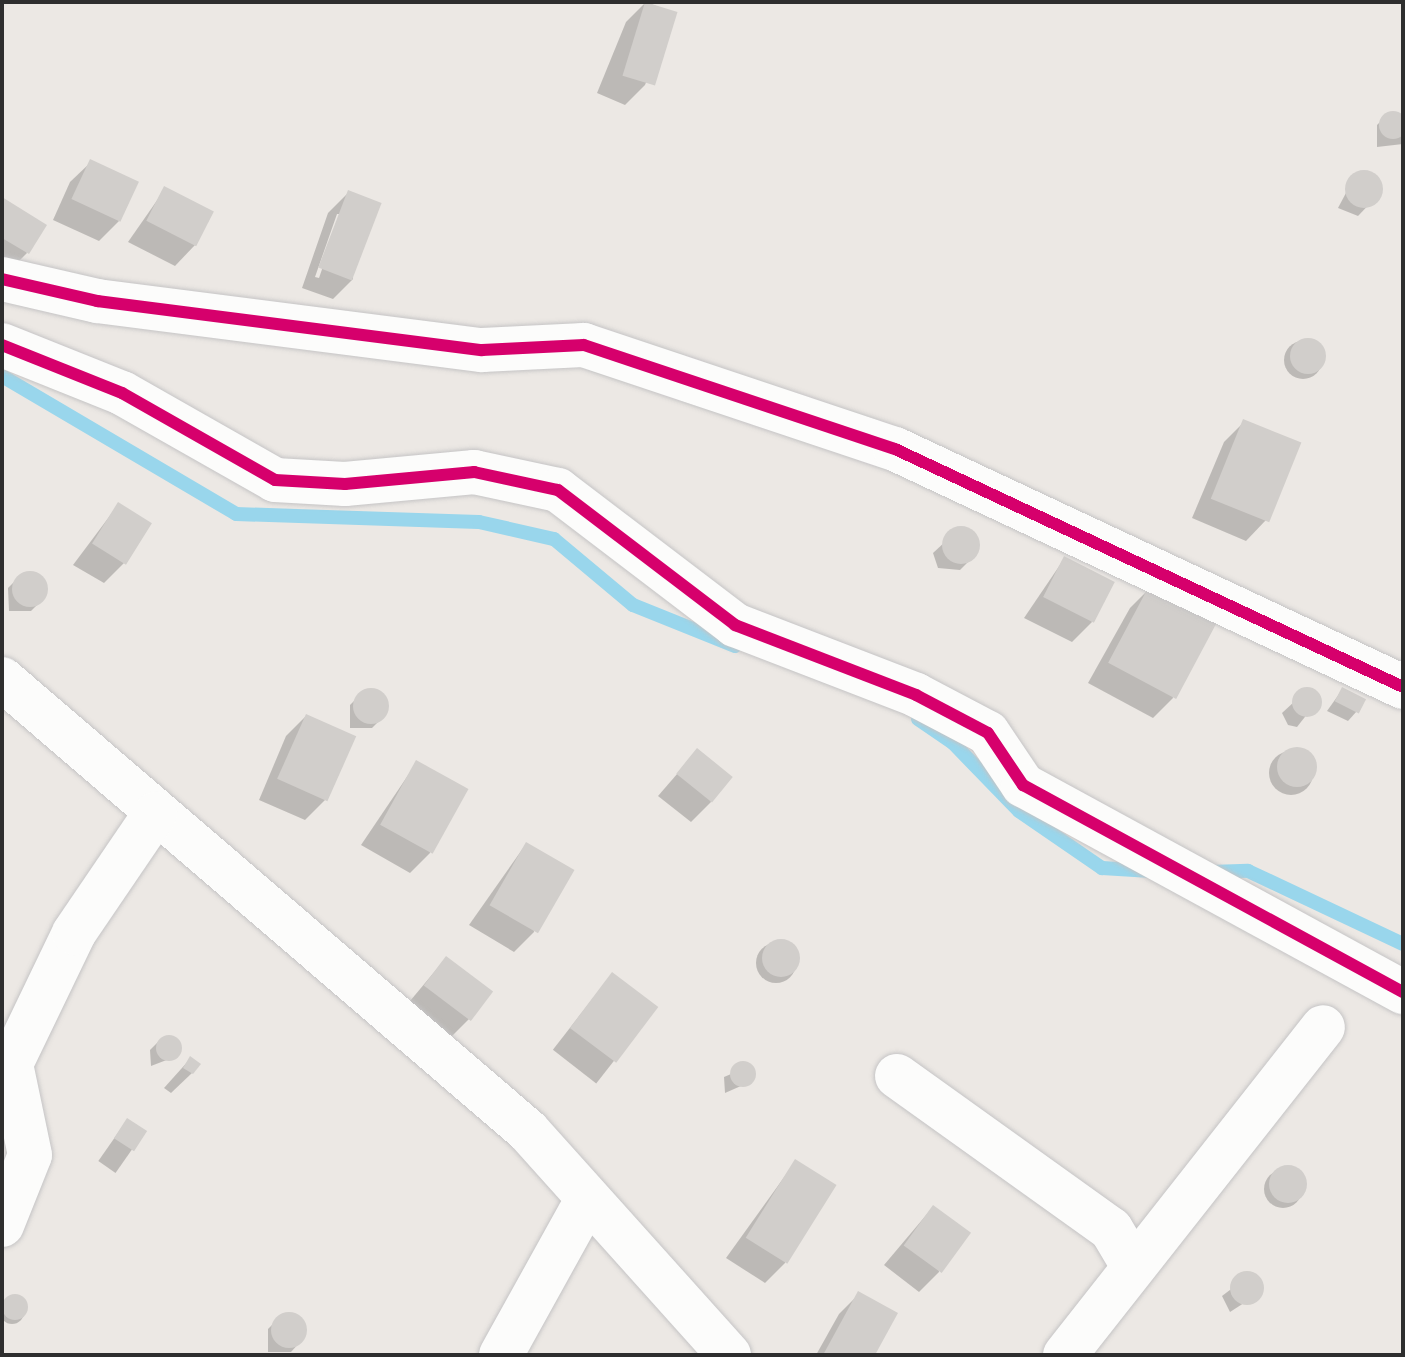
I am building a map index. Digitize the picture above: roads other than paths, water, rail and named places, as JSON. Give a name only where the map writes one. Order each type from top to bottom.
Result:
[{"type":"street","points":[[2,279],[97,301],[482,350],[584,345],[895,449],[1403,687]]},
{"type":"street","points":[[2,345],[122,393],[275,480],[345,484],[474,472],[558,490],[735,625],[916,695],[988,733],[1023,785],[1403,992]]},
{"type":"street","points":[[2,679],[155,814],[528,1131],[729,1355]]},
{"type":"street","points":[[2,1225],[30,1155],[11,1064],[74,933],[155,814]]},
{"type":"street","points":[[1065,1355],[1323,1027]]},
{"type":"street","points":[[897,1076],[1111,1229],[1133,1266]]},
{"type":"street","points":[[501,1355],[588,1198]]},
{"type":"waterway","points":[[2,376],[236,514],[479,522],[554,539],[633,605],[735,646]]},
{"type":"waterway","points":[[918,719],[953,743],[1019,811],[1102,868],[1151,871]]},
{"type":"waterway","points":[[1211,872],[1248,871],[1403,944]]}]
